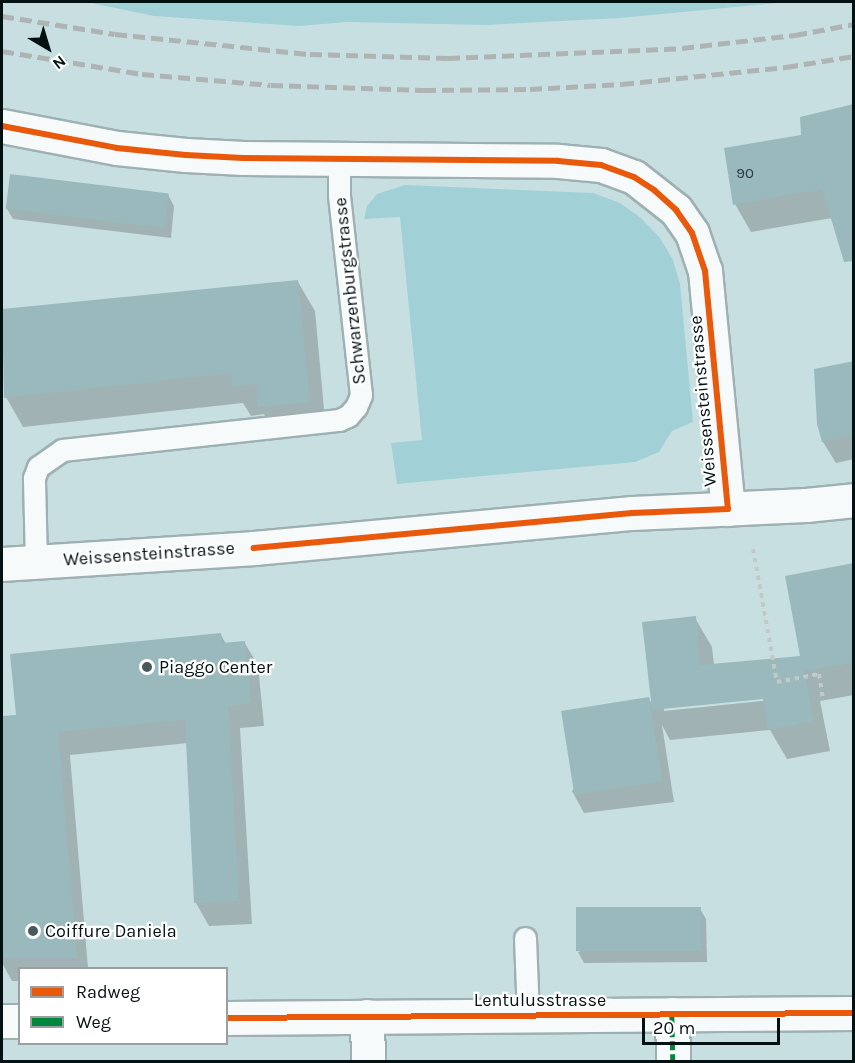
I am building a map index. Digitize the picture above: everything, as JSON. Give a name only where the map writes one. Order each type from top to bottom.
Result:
[{"type":"street","points":[[2,126],[117,148],[186,155],[339,159]]},
{"type":"street","name":"Weissensteinstrasse","points":[[339,159],[558,161],[601,165],[634,177],[676,210],[692,233],[705,271],[728,509]]},
{"type":"street","name":"Weissensteinstrasse","points":[[2,564],[254,548],[632,513],[854,500]]},
{"type":"street","name":"Lentulusstrasse","points":[[228,1018],[854,1013]]},
{"type":"street","points":[[672,1014],[673,1062]]},
{"type":"street","points":[[368,1016],[368,1062]]},
{"type":"street","points":[[2,1021],[18,1021]]},
{"type":"lane","name":"Schwarzenburgstrasse","points":[[36,562],[34,478],[38,467],[62,450],[339,420],[348,416],[356,407],[361,395],[339,195],[339,159]]},
{"type":"lane","points":[[525,939],[528,1015]]},
{"type":"path","points":[[753,549],[777,682],[819,674],[823,699]]},
{"type":"shaded area","points":[[86,2],[787,2],[620,18],[486,25],[347,22],[299,26],[154,16]]},
{"type":"shaded area","points":[[405,185],[593,193],[620,203],[641,218],[660,238],[673,260],[680,284],[693,422],[672,431],[659,452],[635,462],[397,484],[391,443],[422,440],[400,217],[364,219],[367,206],[377,194]]},
{"type":"building","points":[[854,104],[854,261],[844,262],[822,189],[733,205],[724,148],[801,135],[800,117]]},
{"type":"building","points":[[10,174],[169,193],[165,228],[6,209]]},
{"type":"building","points":[[298,280],[310,402],[258,407],[256,384],[232,387],[231,373],[4,398],[2,309]]},
{"type":"building","points":[[854,361],[854,435],[822,442],[817,424],[814,369]]},
{"type":"building","points":[[854,563],[854,663],[804,671],[814,721],[768,730],[763,699],[652,710],[642,622],[696,616],[700,665],[800,656],[785,576]]},
{"type":"building","points":[[221,633],[222,643],[245,641],[251,703],[228,706],[239,901],[194,903],[185,720],[58,732],[77,958],[2,958],[2,716],[16,715],[10,654]]},
{"type":"building","points":[[649,697],[662,781],[574,795],[561,711]]},
{"type":"building","points":[[576,907],[701,907],[701,951],[576,951]]},
{"type":"railway","points":[[2,16],[115,34],[310,54],[448,58],[682,48],[795,35],[854,24]]},
{"type":"railway","points":[[2,51],[142,74],[271,85],[424,90],[530,89],[622,84],[786,67],[854,56]]},
{"type":"marked path","points":[[672,1014],[673,1062]]},
{"type":"cycle path","points":[[2,126],[117,148],[186,155],[243,158],[558,161],[601,165],[634,177],[654,190],[676,210],[692,233],[705,271],[728,509],[632,513],[254,548]]},
{"type":"cycle path","points":[[228,1018],[854,1013]]},
{"type":"place","name":"Piaggo Center","points":[[147,667]]},
{"type":"place","name":"Coiffure Daniela","points":[[33,931]]}]
